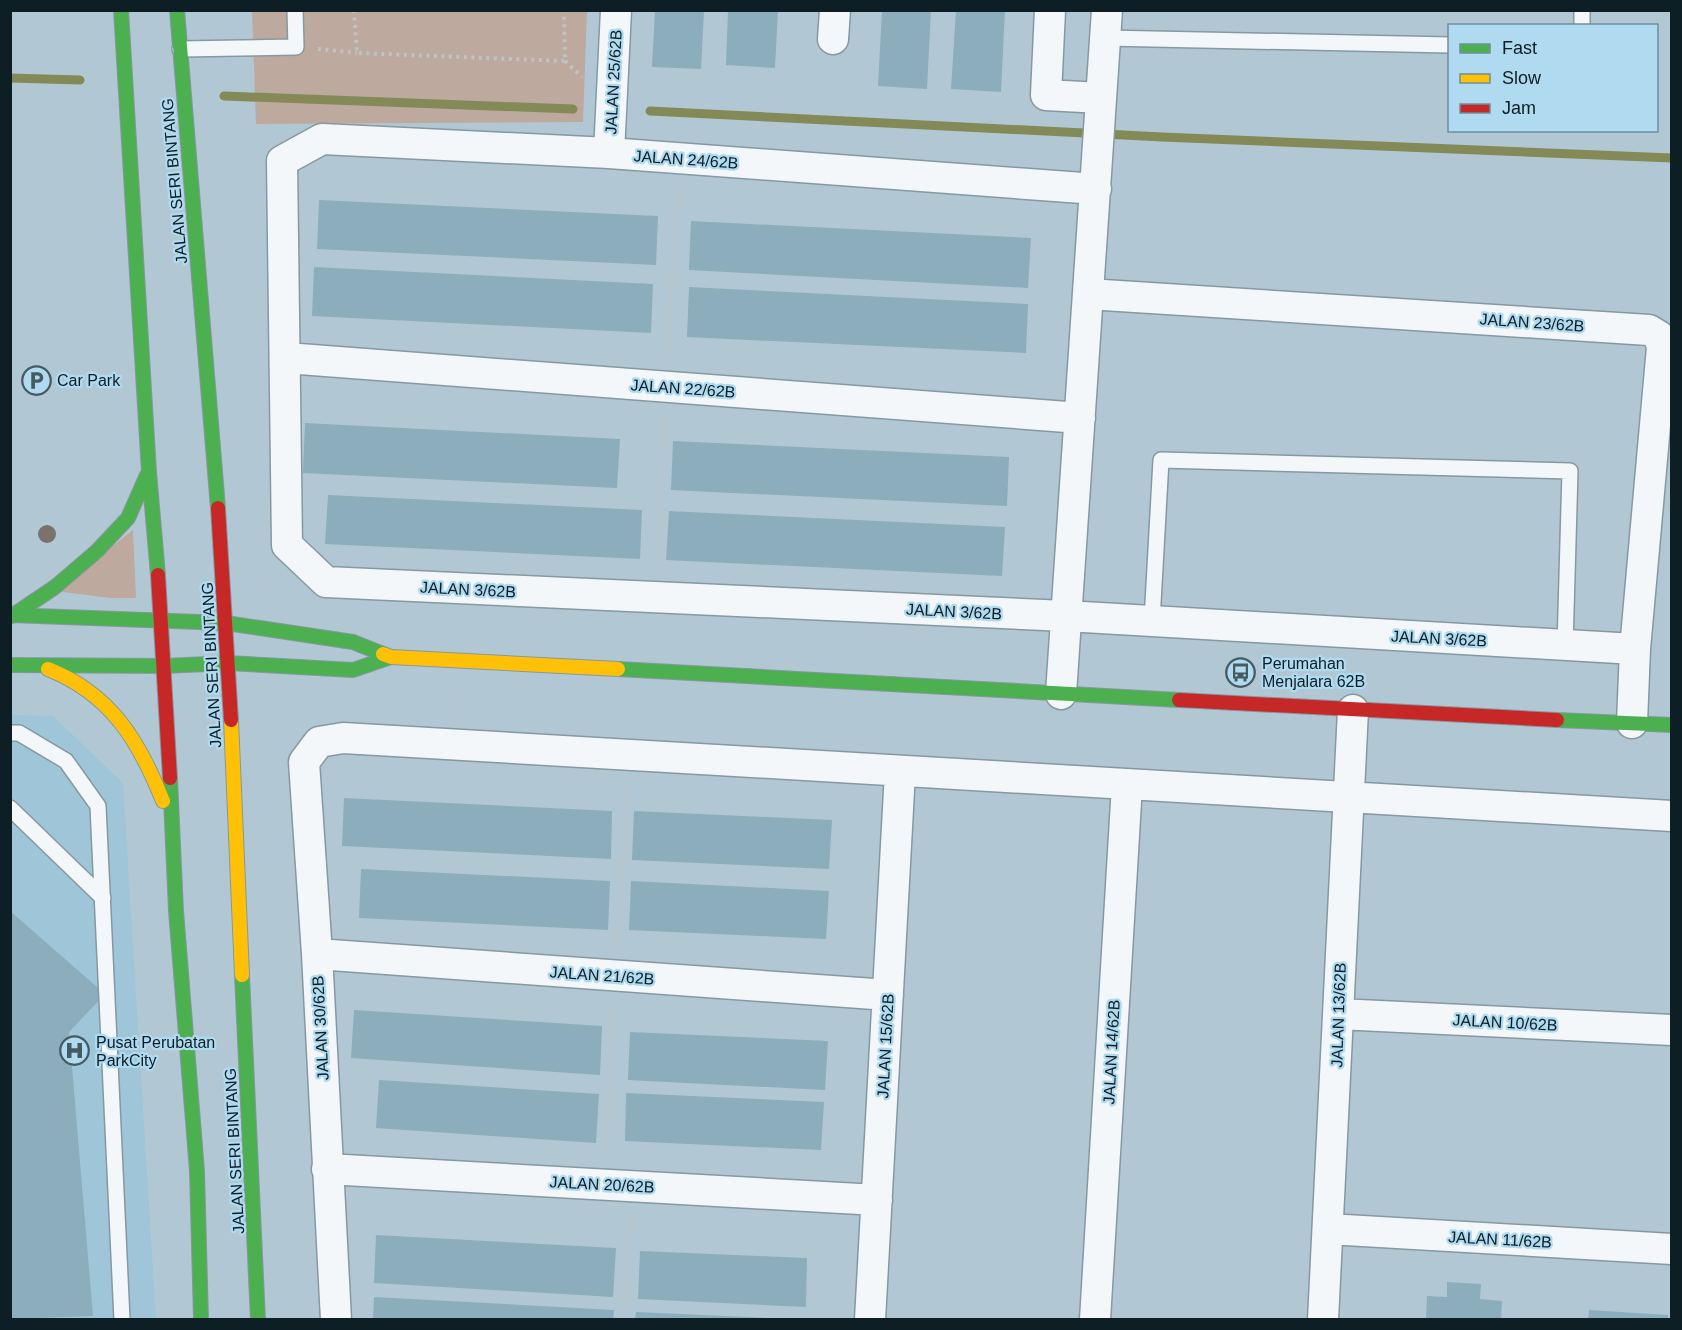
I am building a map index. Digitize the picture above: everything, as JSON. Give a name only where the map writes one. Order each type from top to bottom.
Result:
[{"type":"street","points":[[121,10],[149,472],[162,621],[176,911],[197,1171],[201,1320]]},
{"type":"street","name":"JALAN SERI BINTANG","points":[[177,10],[226,623],[258,1320]]},
{"type":"street","name":"JALAN 25/62B","points":[[609,153],[616,10]]},
{"type":"street","points":[[1050,10],[1046,95],[1101,98]]},
{"type":"street","points":[[1061,694],[1106,24]]},
{"type":"street","name":"JALAN 24/62B","points":[[286,358],[282,161],[322,139],[609,153],[1096,189]]},
{"type":"street","name":"JALAN 23/62B","points":[[1089,294],[1649,330],[1659,336],[1662,347],[1635,649]]},
{"type":"street","name":"JALAN 22/62B","points":[[286,358],[1080,418]]},
{"type":"street","name":"JALAN 3/62B","points":[[286,358],[287,545],[326,582],[1066,616],[1635,649]]},
{"type":"street","points":[[11,616],[55,587],[97,551],[128,518],[149,472]]},
{"type":"street","points":[[11,616],[226,623],[353,642],[391,657],[1353,710],[1671,725]]},
{"type":"street","points":[[1632,723],[1635,649]]},
{"type":"street","points":[[10,665],[164,666],[228,663],[353,670],[391,657]]},
{"type":"street","points":[[43,667],[75,680],[99,698],[127,727],[154,776],[171,822]]},
{"type":"street","name":"JALAN 13/62B","points":[[1323,1320],[1353,710]]},
{"type":"street","name":"JALAN 30/62B","points":[[336,1320],[317,954],[304,762],[319,742],[343,738],[632,756]]},
{"type":"street","points":[[632,756],[1671,816]]},
{"type":"street","name":"JALAN 15/62B","points":[[870,1320],[900,771]]},
{"type":"street","name":"JALAN 14/62B","points":[[1095,1320],[1127,785]]},
{"type":"street","name":"JALAN 21/62B","points":[[317,954],[888,995]]},
{"type":"street","name":"JALAN 10/62B","points":[[1338,1014],[1671,1030]]},
{"type":"street","name":"JALAN 20/62B","points":[[327,1169],[877,1200]]},
{"type":"street","name":"JALAN 11/62B","points":[[1328,1229],[1671,1249]]},
{"type":"lane","points":[[180,50],[296,47],[295,10]]},
{"type":"lane","points":[[1106,24],[1448,45]]},
{"type":"lane","points":[[1152,621],[1161,460],[1570,471],[1565,646]]},
{"type":"lane","points":[[10,733],[19,733],[66,761],[98,806],[122,1320]]},
{"type":"lane","points":[[10,808],[103,898]]},
{"type":"path","points":[[354,10],[357,53]]},
{"type":"path","points":[[296,47],[357,53],[565,61],[564,10]]},
{"type":"path","points":[[259,586],[269,578]]},
{"type":"path","points":[[617,946],[632,756]]},
{"type":"path","points":[[614,1004],[623,1320]]},
{"type":"shaded area","points":[[252,11],[587,11],[583,122],[256,124]]},
{"type":"shaded area","points":[[133,530],[136,598],[111,598],[55,591]]},
{"type":"shaded area","name":"Pusat Perubatan ParkCity","points":[[11,715],[53,716],[123,783],[156,1319],[11,1320]]},
{"type":"building","points":[[655,10],[704,10],[701,69],[652,67]]},
{"type":"building","points":[[728,10],[778,10],[775,68],[726,65]]},
{"type":"building","points":[[882,10],[931,10],[927,89],[878,86]]},
{"type":"building","points":[[956,10],[1005,10],[1001,92],[951,89]]},
{"type":"building","points":[[319,200],[658,216],[656,265],[317,249]]},
{"type":"building","points":[[691,221],[1031,238],[1028,288],[689,270]]},
{"type":"building","points":[[314,267],[653,284],[651,333],[312,316]]},
{"type":"building","points":[[689,287],[1028,304],[1026,353],[687,337]]},
{"type":"building","points":[[305,423],[620,439],[617,488],[303,473]]},
{"type":"building","points":[[673,441],[1009,457],[1007,506],[671,490]]},
{"type":"building","points":[[328,495],[642,510],[640,559],[325,544]]},
{"type":"building","points":[[669,511],[1005,527],[1002,576],[666,560]]},
{"type":"building","points":[[344,798],[612,811],[611,859],[342,846]]},
{"type":"building","points":[[634,811],[832,820],[829,869],[632,860]]},
{"type":"building","points":[[361,869],[610,881],[608,930],[359,918]]},
{"type":"building","points":[[631,881],[829,891],[826,939],[629,930]]},
{"type":"building","points":[[10,911],[105,994],[69,1032],[93,1316],[10,1319]]},
{"type":"building","points":[[354,1010],[602,1026],[600,1075],[351,1058]]},
{"type":"building","points":[[630,1032],[828,1041],[825,1090],[628,1080]]},
{"type":"building","points":[[379,1080],[599,1094],[596,1143],[376,1128]]},
{"type":"building","points":[[626,1093],[824,1102],[821,1150],[625,1141]]},
{"type":"building","points":[[376,1235],[616,1248],[613,1297],[374,1283]]},
{"type":"building","points":[[640,1251],[807,1258],[806,1307],[638,1299]]},
{"type":"building","points":[[1447,1282],[1481,1284],[1480,1299],[1502,1301],[1501,1320],[1426,1320],[1427,1296],[1447,1297]]},
{"type":"building","points":[[374,1297],[614,1310],[613,1320],[373,1320]]},
{"type":"building","points":[[1589,1310],[1668,1315],[1668,1320],[1588,1320]]},
{"type":"building","points":[[636,1312],[769,1318],[769,1320],[635,1320]]},
{"type":"waterway","points":[[10,78],[80,80]]},
{"type":"waterway","points":[[224,96],[573,109]]},
{"type":"waterway","points":[[650,111],[1162,137],[1672,158]]},
{"type":"traffic: fast","points":[[121,10],[149,472],[158,575]]},
{"type":"traffic: fast","points":[[177,10],[218,508]]},
{"type":"traffic: fast","points":[[12,616],[55,587],[97,551],[128,518],[147,475]]},
{"type":"traffic: fast","points":[[10,615],[226,623],[353,642],[383,654]]},
{"type":"traffic: fast","points":[[10,665],[164,666],[228,663],[353,670],[391,657]]},
{"type":"traffic: fast","points":[[618,669],[1179,700]]},
{"type":"traffic: fast","points":[[1557,720],[1672,725]]},
{"type":"traffic: fast","points":[[170,778],[176,911],[197,1171],[201,1320]]},
{"type":"traffic: fast","points":[[242,975],[258,1320]]},
{"type":"traffic: slow","points":[[383,654],[391,657],[618,669]]},
{"type":"traffic: slow","points":[[48,669],[70,679],[89,692],[120,722],[144,759],[163,801]]},
{"type":"traffic: slow","points":[[231,720],[242,975]]},
{"type":"traffic: jam","points":[[218,508],[231,720]]},
{"type":"traffic: jam","points":[[158,575],[170,778]]},
{"type":"traffic: jam","points":[[1179,700],[1557,720]]},
{"type":"place","name":"Car Park","points":[[36,380]]},
{"type":"place","name":"Perumahan Menjalara 62B","points":[[1241,672]]},
{"type":"place","name":"Pusat Perubatan ParkCity","points":[[75,1051]]}]
